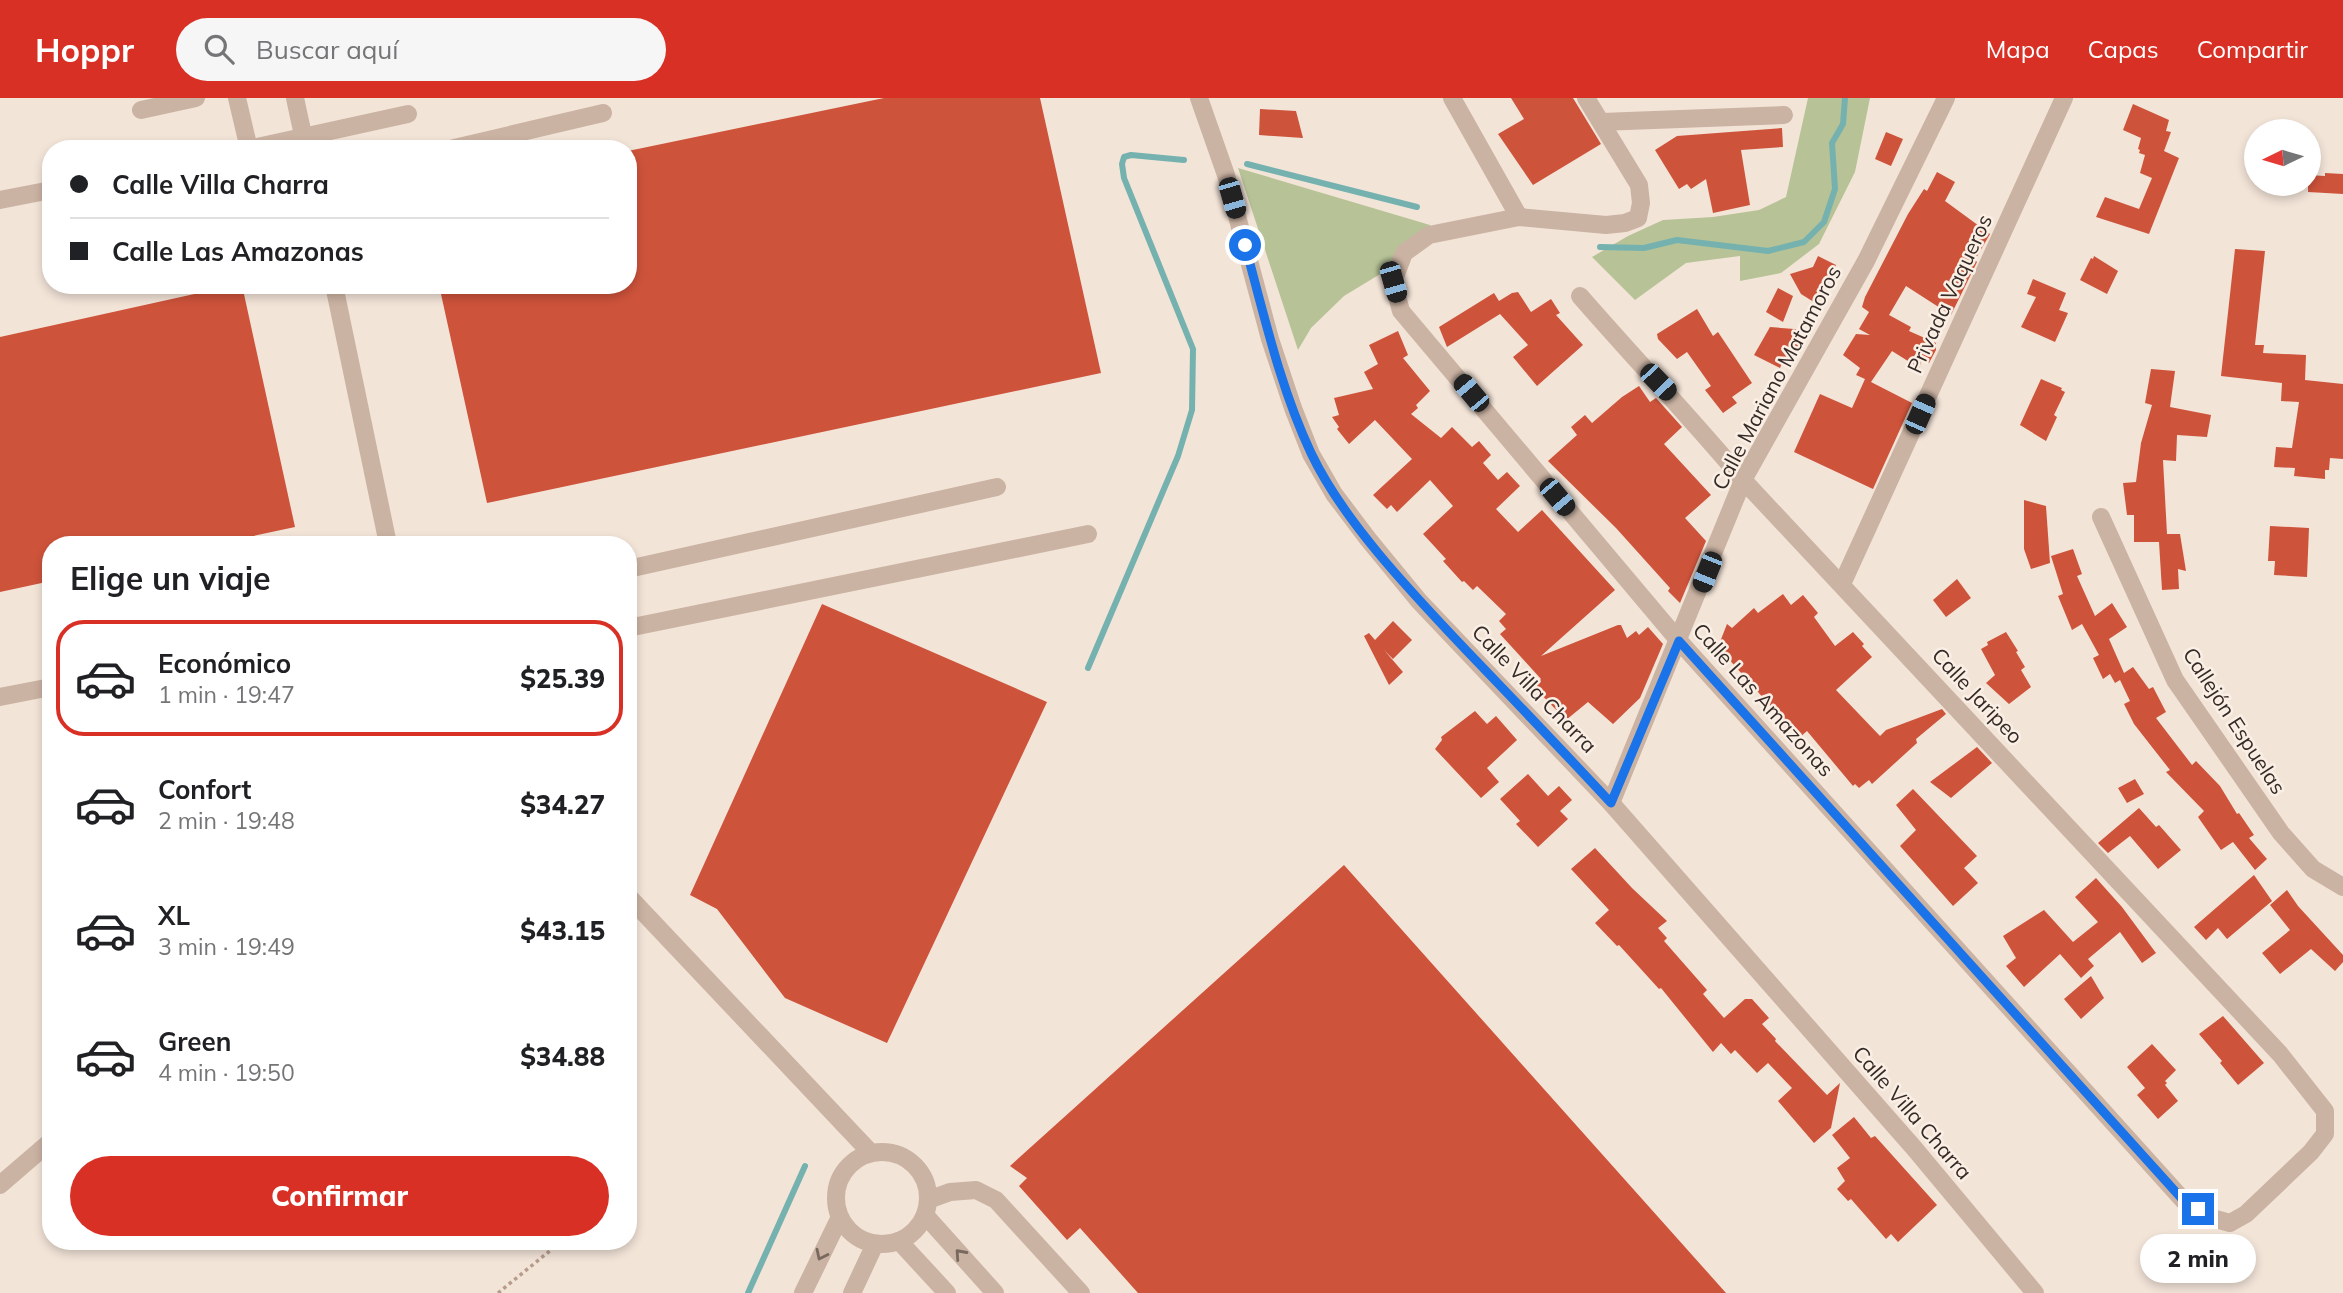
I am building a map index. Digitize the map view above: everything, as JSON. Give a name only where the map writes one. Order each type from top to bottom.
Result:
[{"type":"street","points":[[141,110],[196,98]]},
{"type":"street","points":[[237,98],[246,140]]},
{"type":"street","points":[[295,98],[304,140]]},
{"type":"street","name":"Calle Villa Charra","points":[[1199,98],[1226,175],[1270,339],[1293,408],[1311,454],[1334,494],[1419,601],[1611,803],[1914,1148],[2035,1293]]},
{"type":"street","points":[[1452,98],[1519,217]]},
{"type":"street","points":[[1586,98],[1601,122],[1784,115]]},
{"type":"street","name":"Calle Mariano Matamoros","points":[[1611,803],[1744,480],[1866,261],[1946,98]]},
{"type":"street","name":"Privada Vaqueros","points":[[1842,584],[2064,98]]},
{"type":"street","points":[[488,140],[603,113]]},
{"type":"street","points":[[316,140],[408,114]]},
{"type":"street","name":"Calle Las Amazonas","points":[[1601,122],[1639,185],[1641,203],[1638,218],[1625,223],[1606,225],[1519,217],[1429,235],[1404,253],[1393,282],[1401,311],[1679,641],[2183,1200],[2212,1217],[2230,1223],[2246,1214],[2311,1152],[2325,1134]]},
{"type":"street","points":[[0,200],[42,192]]},
{"type":"street","points":[[336,294],[386,536]]},
{"type":"street","name":"Calle Jaripeo","points":[[1580,296],[1744,480],[2280,1054],[2325,1111],[2325,1134]]},
{"type":"street","points":[[637,567],[997,486]]},
{"type":"street","name":"Callejón Espuelas","points":[[2101,517],[2175,680],[2281,833],[2313,869],[2343,887]]},
{"type":"street","points":[[637,626],[1088,534]]},
{"type":"street","points":[[0,697],[42,689]]},
{"type":"street","points":[[637,905],[871,1153]]},
{"type":"street","points":[[0,1185],[42,1149]]},
{"type":"street","points":[[871,1153],[896,1154],[907,1160],[923,1178],[926,1208],[919,1226],[899,1241],[875,1244],[854,1235],[840,1217],[836,1194],[839,1183],[851,1164],[871,1153]]},
{"type":"street","points":[[926,1208],[950,1192],[976,1190],[996,1200],[1081,1293]]},
{"type":"street","points":[[926,1208],[995,1293]]},
{"type":"street","points":[[803,1293],[840,1217]]},
{"type":"street","points":[[899,1241],[947,1293]]},
{"type":"street","points":[[852,1293],[875,1244]]},
{"type":"path","points":[[498,1293],[551,1250]]},
{"type":"green space","points":[[1808,98],[1870,98],[1855,172],[1819,244],[1781,273],[1740,281],[1740,256],[1686,263],[1635,300],[1592,257],[1663,220],[1713,217],[1759,210],[1786,197]]},
{"type":"green space","points":[[1238,168],[1430,225],[1429,235],[1400,262],[1344,296],[1311,328],[1298,350]]},
{"type":"building","points":[[884,98],[1040,98],[1101,373],[487,503],[441,294],[637,294],[637,149]]},
{"type":"building","points":[[1511,98],[1573,98],[1601,144],[1533,185],[1498,134],[1524,119]]},
{"type":"building","points":[[2133,104],[2169,120],[2166,131],[2171,132],[2164,151],[2179,158],[2149,234],[2096,217],[2105,197],[2139,209],[2152,178],[2140,173],[2145,155],[2139,153],[2138,149],[2141,138],[2123,130]]},
{"type":"building","points":[[1260,109],[1296,111],[1303,138],[1259,135]]},
{"type":"building","points":[[1782,128],[1783,147],[1741,150],[1750,205],[1713,213],[1706,179],[1691,189],[1687,184],[1679,189],[1655,150],[1677,136]]},
{"type":"building","points":[[1886,132],[1903,139],[1891,166],[1875,159]]},
{"type":"building","points":[[1937,172],[1955,182],[1945,201],[1990,234],[1975,260],[1977,262],[1951,315],[1906,286],[1889,315],[1911,327],[1909,331],[1936,343],[1936,350],[1929,363],[1922,360],[1919,368],[1892,351],[1871,382],[1912,403],[1873,489],[1794,452],[1820,394],[1852,408],[1865,379],[1856,375],[1860,368],[1843,355],[1856,334],[1870,335],[1859,329],[1869,312],[1862,307],[1865,297],[1908,214],[1924,189],[1927,191]]},
{"type":"building","points":[[2325,173],[2343,174],[2343,194],[2321,193],[2321,176],[2325,176]]},
{"type":"building","points":[[2235,249],[2265,251],[2255,345],[2264,345],[2263,353],[2306,355],[2305,380],[2343,384],[2343,459],[2330,458],[2325,479],[2294,476],[2295,468],[2274,467],[2276,447],[2292,448],[2299,402],[2281,401],[2282,383],[2221,376]]},
{"type":"building","points":[[1818,256],[1836,265],[1817,304],[1801,294],[1790,274],[1813,267]]},
{"type":"building","points":[[2094,256],[2118,271],[2107,294],[2080,280]]},
{"type":"building","points":[[2033,279],[2066,293],[2059,310],[2068,313],[2055,342],[2021,327],[2036,297],[2027,294]]},
{"type":"building","points":[[1778,288],[1793,296],[1783,322],[1766,312]]},
{"type":"building","points":[[1518,292],[1531,312],[1551,299],[1560,313],[1556,315],[1583,345],[1537,386],[1513,357],[1528,345],[1500,314],[1447,347],[1439,327],[1494,293],[1499,301]]},
{"type":"building","points":[[194,294],[244,294],[295,527],[253,536],[42,536],[42,583],[0,592],[0,337]]},
{"type":"building","points":[[1697,309],[1713,336],[1718,332],[1752,383],[1732,397],[1737,403],[1723,413],[1705,390],[1711,386],[1687,352],[1677,359],[1658,339],[1657,334]]},
{"type":"building","points":[[1770,327],[1807,330],[1791,360],[1785,357],[1780,368],[1754,355]]},
{"type":"building","points":[[1398,331],[1408,355],[1403,358],[1430,391],[1411,414],[1441,438],[1452,427],[1472,447],[1479,441],[1491,455],[1483,463],[1498,480],[1507,472],[1520,486],[1496,509],[1518,532],[1542,510],[1615,590],[1541,656],[1618,625],[1621,625],[1627,638],[1636,631],[1639,635],[1648,627],[1663,644],[1640,698],[1613,724],[1588,702],[1566,720],[1533,686],[1541,679],[1500,634],[1506,629],[1499,621],[1506,614],[1477,586],[1473,590],[1462,582],[1423,534],[1453,506],[1430,480],[1397,512],[1391,505],[1387,509],[1373,495],[1412,459],[1375,420],[1349,444],[1337,429],[1339,427],[1332,417],[1339,415],[1334,398],[1373,389],[1364,372],[1378,364],[1369,345]]},
{"type":"building","points":[[2151,369],[2175,371],[2170,407],[2211,415],[2207,437],[2177,435],[2176,461],[2163,460],[2167,534],[2180,534],[2186,571],[2178,569],[2179,589],[2162,590],[2159,542],[2134,542],[2134,515],[2127,515],[2123,483],[2136,482],[2141,443],[2152,405],[2145,403]]},
{"type":"building","points":[[2041,379],[2065,392],[2046,441],[2020,425]]},
{"type":"building","points":[[1639,386],[1650,402],[1656,398],[1682,427],[1664,444],[1711,495],[1685,518],[1706,541],[1680,603],[1668,591],[1670,588],[1616,528],[1548,461],[1577,435],[1571,427],[1585,415],[1592,423]]},
{"type":"building","points":[[2024,500],[2046,506],[2050,563],[2031,569],[2024,549]]},
{"type":"building","points":[[2270,526],[2309,528],[2307,577],[2274,575],[2275,561],[2268,561]]},
{"type":"building","points":[[2073,549],[2082,574],[2077,576],[2095,616],[2112,603],[2127,627],[2109,639],[2124,673],[2133,667],[2149,689],[2153,687],[2166,712],[2156,718],[2192,765],[2196,761],[2220,786],[2254,835],[2249,838],[2267,859],[2255,870],[2233,842],[2221,850],[2198,817],[2204,811],[2166,772],[2170,770],[2134,724],[2124,704],[2130,701],[2120,680],[2115,683],[2110,674],[2103,679],[2093,658],[2099,655],[2082,624],[2072,630],[2058,596],[2063,594],[2051,556]]},
{"type":"building","points":[[1957,579],[1971,598],[1946,617],[1933,600]]},
{"type":"building","points":[[1783,594],[1791,605],[1803,595],[1818,613],[1814,617],[1835,646],[1853,632],[1864,644],[1862,646],[1872,657],[1836,690],[1880,736],[1886,730],[1942,709],[1946,714],[1916,739],[1917,743],[1872,784],[1869,780],[1859,788],[1855,784],[1853,786],[1807,731],[1799,738],[1718,647],[1727,624],[1732,628],[1754,608],[1758,613]]},
{"type":"building","points":[[822,604],[1047,702],[887,1043],[785,998],[717,909],[690,895]]},
{"type":"building","points":[[1393,621],[1412,640],[1393,659],[1384,650],[1403,672],[1389,685],[1364,636],[1369,633],[1375,640]]},
{"type":"building","points":[[2006,632],[2018,651],[2016,652],[2025,667],[2021,670],[2031,687],[2009,704],[1986,683],[1995,675],[1981,649],[1988,645],[1987,642]]},
{"type":"building","points":[[1475,711],[1487,724],[1496,716],[1517,740],[1487,768],[1499,782],[1481,798],[1435,749],[1442,740],[1441,737]]},
{"type":"building","points":[[1977,747],[1992,763],[1951,798],[1930,782]]},
{"type":"building","points":[[1528,774],[1548,796],[1559,786],[1572,800],[1560,811],[1568,819],[1538,847],[1516,824],[1520,821],[1500,799]]},
{"type":"building","points":[[2135,779],[2144,794],[2127,803],[2118,788]]},
{"type":"building","points":[[1913,789],[1977,856],[1964,868],[1978,883],[1953,906],[1900,846],[1916,830],[1896,805]]},
{"type":"building","points":[[2139,808],[2156,827],[2159,825],[2181,850],[2158,869],[2130,836],[2108,853],[2098,843]]},
{"type":"building","points":[[1595,848],[1667,921],[1658,928],[1667,938],[1664,941],[1707,990],[1703,994],[1724,1018],[1745,999],[1752,999],[1769,1018],[1762,1024],[1775,1041],[1827,1095],[1840,1083],[1831,1128],[1814,1143],[1778,1101],[1792,1088],[1768,1063],[1757,1073],[1735,1050],[1731,1054],[1721,1043],[1713,1052],[1661,988],[1659,989],[1595,923],[1609,910],[1571,869]]},
{"type":"building","points":[[1344,865],[1726,1293],[1138,1293],[1080,1228],[1067,1240],[1019,1186],[1027,1178],[1010,1166]]},
{"type":"building","points":[[2254,875],[2272,901],[2227,939],[2218,928],[2206,940],[2194,927]]},
{"type":"building","points":[[2096,878],[2122,907],[2156,953],[2142,963],[2120,932],[2088,959],[2094,966],[2081,978],[2060,954],[2024,987],[2006,966],[2016,958],[2003,936],[2044,910],[2073,942],[2098,922],[2075,897]]},
{"type":"building","points":[[2287,890],[2298,906],[2343,955],[2343,962],[2335,971],[2311,949],[2280,974],[2262,953],[2290,930],[2270,905]]},
{"type":"building","points":[[2091,976],[2104,998],[2081,1019],[2064,999]]},
{"type":"building","points":[[2223,1016],[2264,1063],[2238,1085],[2199,1034]]},
{"type":"building","points":[[2152,1044],[2176,1070],[2165,1081],[2165,1085],[2178,1101],[2158,1119],[2137,1095],[2145,1088],[2127,1067]]},
{"type":"building","points":[[1854,1117],[1871,1138],[1875,1136],[1937,1205],[1898,1242],[1891,1234],[1886,1239],[1851,1199],[1848,1201],[1837,1189],[1845,1181],[1837,1168],[1850,1158],[1832,1135]]},
{"type":"waterway","points":[[1600,247],[1644,248],[1677,240],[1768,251],[1804,242],[1824,222],[1835,189],[1832,143],[1843,124],[1845,98]]},
{"type":"waterway","points":[[1088,668],[1178,456],[1192,410],[1193,349],[1124,178],[1122,164],[1124,157],[1131,155],[1184,160]]},
{"type":"waterway","points":[[1247,164],[1417,207]]},
{"type":"waterway","points":[[748,1293],[805,1166]]},
{"type":"route","points":[[1245,245],[1270,339],[1293,408],[1311,454],[1334,494],[1419,601],[1611,803],[1679,641],[2183,1200],[2198,1209]]}]
